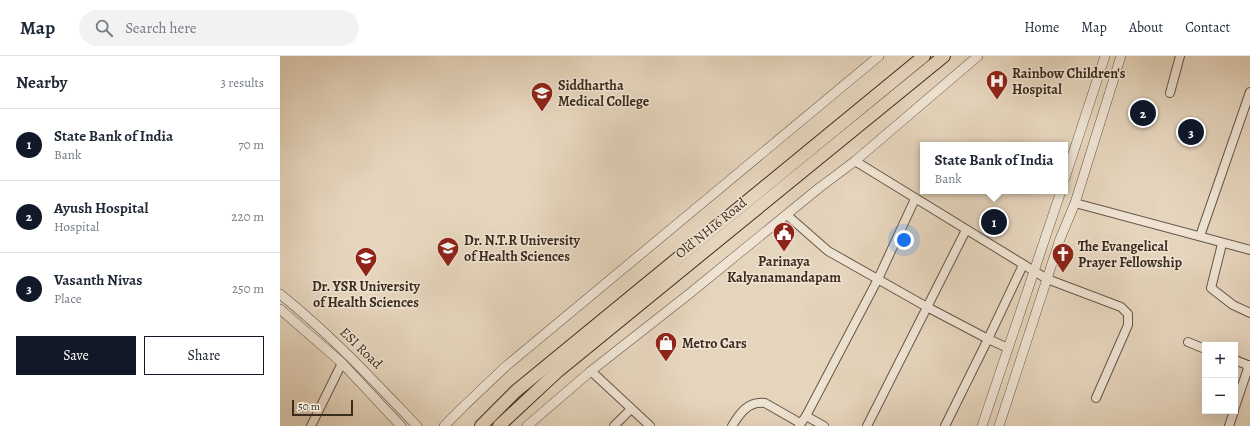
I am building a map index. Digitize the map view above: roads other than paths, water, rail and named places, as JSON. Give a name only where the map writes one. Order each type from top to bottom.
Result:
[{"type":"main road","name":"Old NH16 Road","points":[[481,426],[516,391],[924,56]]},
{"type":"main road","name":"Old NH16 Road","points":[[498,426],[558,371],[944,56]]},
{"type":"street","points":[[444,426],[465,404],[505,367],[879,56]]},
{"type":"street","points":[[527,426],[591,371],[855,161],[978,56]]},
{"type":"street","points":[[1068,169],[1105,56]]},
{"type":"street","points":[[999,426],[1066,223],[1075,203],[1121,56]]},
{"type":"street","points":[[1170,93],[1180,56]]},
{"type":"street","points":[[1200,236],[1250,92]]},
{"type":"street","points":[[855,161],[1034,272],[1047,279],[1121,307],[1128,314],[1128,324],[1096,398]]},
{"type":"street","points":[[982,426],[1060,194]]},
{"type":"street","points":[[732,426],[746,407],[752,403],[759,402],[765,403],[799,425],[806,416],[878,279],[915,199]]},
{"type":"street","points":[[1075,203],[1200,236],[1222,244],[1250,250]]},
{"type":"street","points":[[787,214],[828,251],[988,340],[1008,348]]},
{"type":"street","points":[[867,426],[966,230]]},
{"type":"street","points":[[1222,244],[1211,288],[1233,305],[1250,313]]},
{"type":"street","points":[[944,426],[988,340],[1023,265]]},
{"type":"street","name":"ESI Road","points":[[280,294],[326,333],[350,356],[417,426]]},
{"type":"street","name":"ESI Road","points":[[280,309],[342,363],[401,426]]},
{"type":"street","points":[[1188,342],[1202,348]]},
{"type":"street","points":[[1238,361],[1250,365],[1238,399]]},
{"type":"street","points":[[311,426],[342,363]]},
{"type":"street","points":[[591,371],[650,426]]},
{"type":"street","points":[[614,426],[631,409]]},
{"type":"street","points":[[1229,426],[1233,414]]},
{"type":"street","points":[[806,416],[824,426]]},
{"type":"place","name":"Rainbow Children's Hospital","points":[[997,100]]},
{"type":"place","name":"Siddhartha Medical College","points":[[542,112]]},
{"type":"place","name":"Ayush Hospital","points":[[1143,113]]},
{"type":"place","name":"Vasanth Nivas","points":[[1191,132]]},
{"type":"place","name":"State Bank of India","points":[[994,222]]},
{"type":"place","name":"Parinaya Kalyanamandapam","points":[[784,252]]},
{"type":"place","name":"Dr. N.T.R University of Health Sciences","points":[[448,268]]},
{"type":"place","name":"The Evangelical Prayer Fellowship","points":[[1063,274]]},
{"type":"place","name":"Dr. YSR University of Health Sciences","points":[[366,278]]},
{"type":"place","name":"Metro Cars","points":[[666,362]]}]
